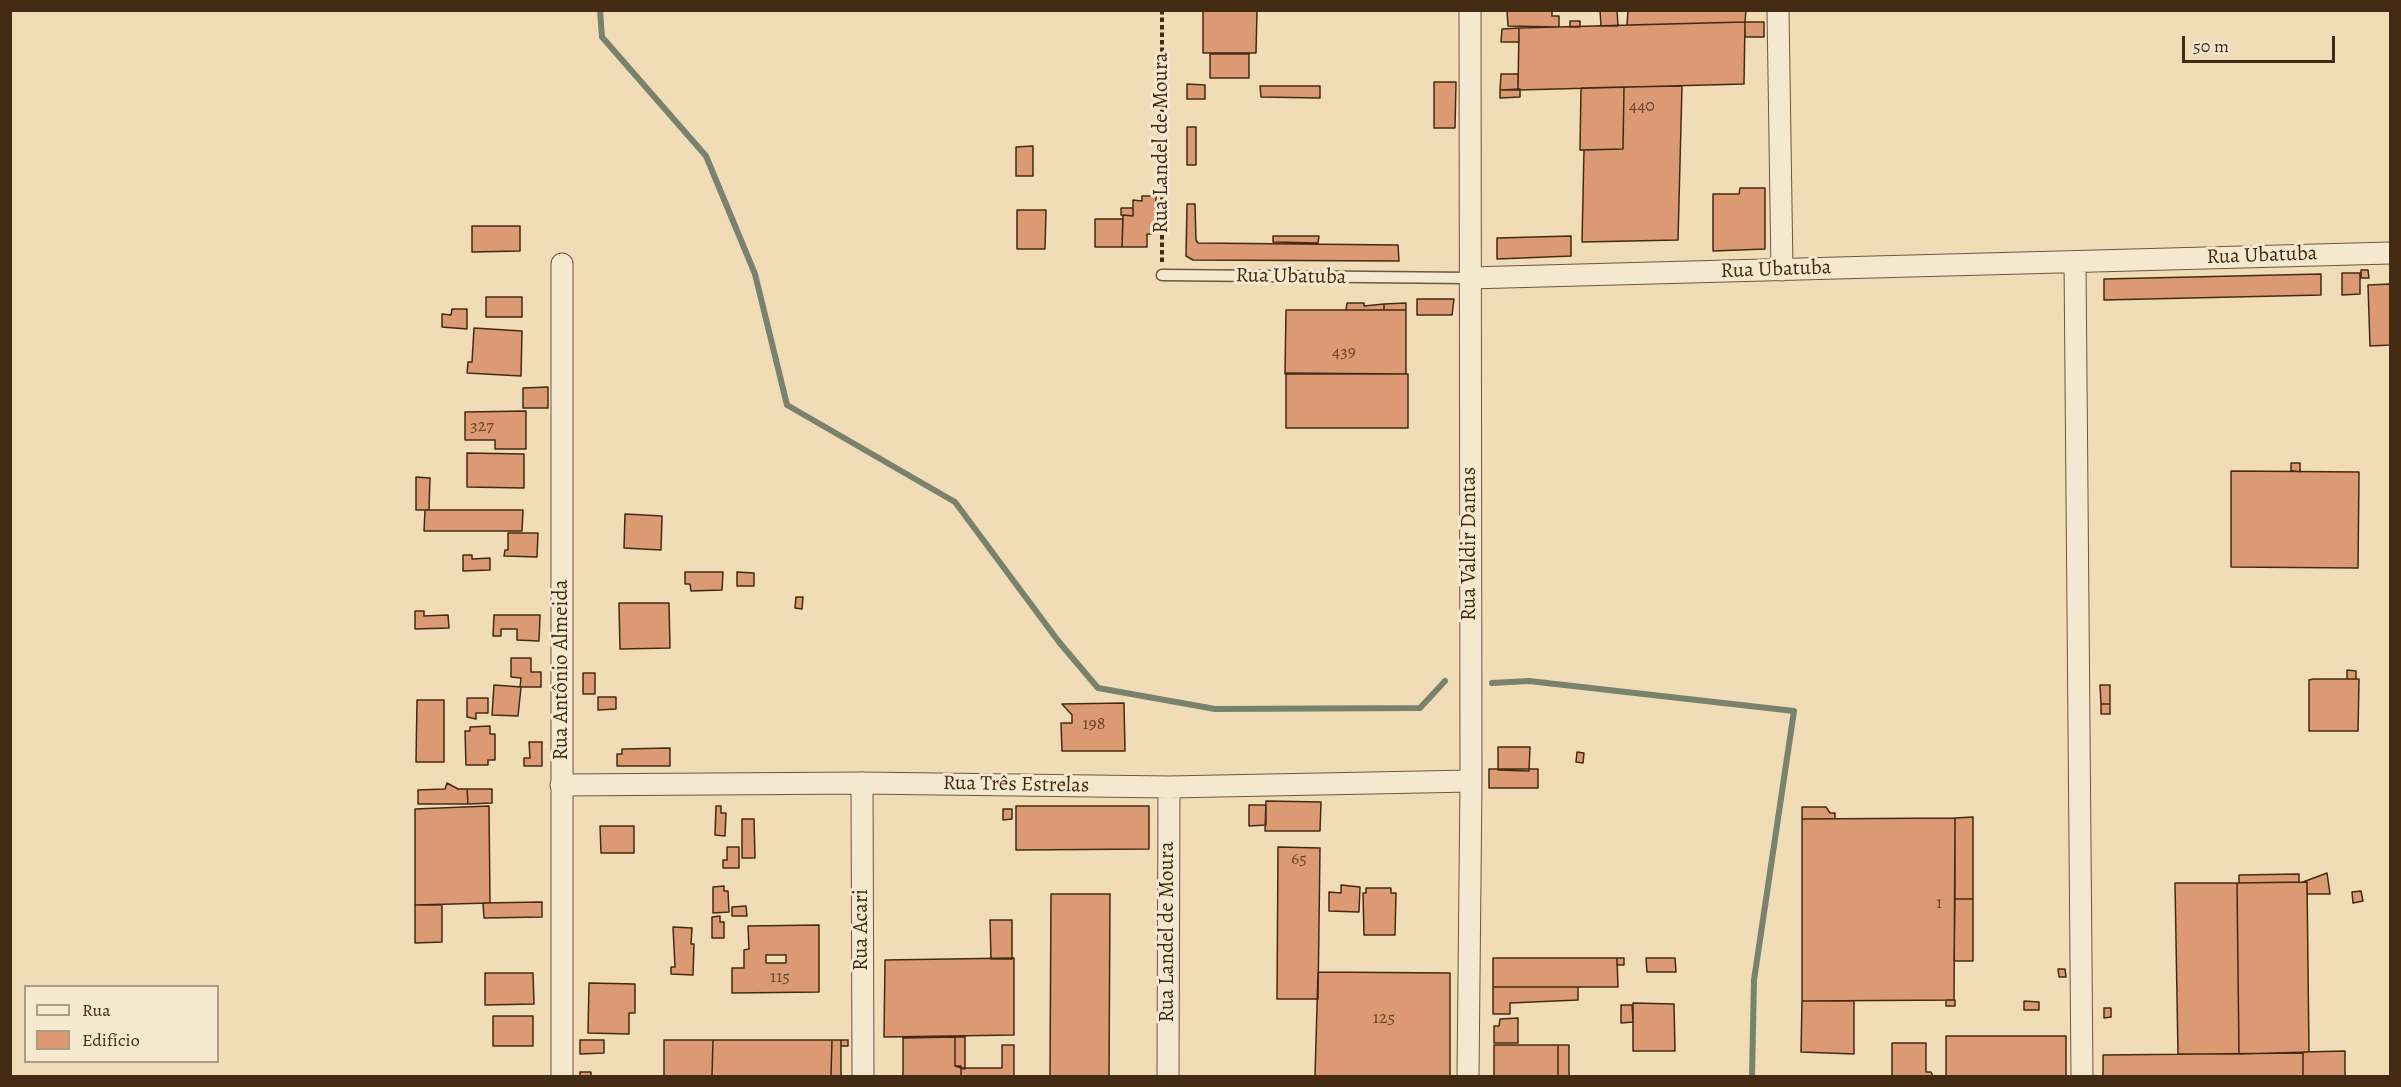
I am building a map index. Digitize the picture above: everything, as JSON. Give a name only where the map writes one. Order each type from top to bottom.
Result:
[{"type":"street","name":"Rua Valdir Dantas","points":[[1468,1077],[1471,781],[1470,10]]},
{"type":"street","points":[[1778,10],[1782,270]]},
{"type":"street","name":"Rua Ubatuba","points":[[1469,278],[2391,253]]},
{"type":"street","points":[[2075,262],[2082,1077]]},
{"type":"street","name":"Rua Antônio Almeida","points":[[562,264],[562,1077]]},
{"type":"street","name":"Rua Três Estrelas","points":[[561,785],[862,783],[1169,787],[1471,781]]},
{"type":"street","name":"Rua Acari","points":[[862,783],[863,1077]]},
{"type":"street","name":"Rua Landel de Moura","points":[[1168,1077],[1169,787]]},
{"type":"lane","name":"Rua Ubatuba","points":[[1162,275],[1469,278]]},
{"type":"path","name":"Rua Landel de Moura","points":[[1161,10],[1162,275]]},
{"type":"building","points":[[1203,10],[1257,10],[1256,53],[1203,53]]},
{"type":"building","points":[[1507,10],[1552,10],[1552,16],[1559,16],[1559,27],[1508,26]]},
{"type":"building","points":[[1600,10],[1617,10],[1618,26],[1601,26]]},
{"type":"building","points":[[1628,10],[1746,10],[1745,22],[1627,25]]},
{"type":"building","points":[[1570,21],[1580,21],[1580,27],[1570,27]]},
{"type":"building","points":[[1745,22],[1744,84],[1518,90],[1519,28]]},
{"type":"building","points":[[1745,22],[1764,22],[1764,37],[1745,37]]},
{"type":"building","points":[[1519,28],[1519,42],[1501,42],[1502,29]]},
{"type":"building","points":[[1210,54],[1249,54],[1249,78],[1210,78]]},
{"type":"building","points":[[1501,74],[1518,74],[1518,90],[1500,90]]},
{"type":"building","points":[[1434,82],[1456,82],[1455,128],[1434,128]]},
{"type":"building","points":[[1187,84],[1205,85],[1205,99],[1187,99]]},
{"type":"building","points":[[1260,86],[1320,86],[1320,98],[1261,97]]},
{"type":"building","points":[[1682,86],[1678,240],[1582,242],[1584,150],[1623,149],[1624,87]]},
{"type":"building","points":[[1624,87],[1623,149],[1580,150],[1581,88]]},
{"type":"building","points":[[1520,89],[1520,97],[1500,98],[1500,90]]},
{"type":"building","points":[[1187,127],[1196,127],[1196,165],[1187,165]]},
{"type":"building","points":[[1033,146],[1033,176],[1016,176],[1016,147]]},
{"type":"building","points":[[1740,188],[1765,188],[1765,249],[1713,251],[1713,194],[1739,194]]},
{"type":"building","points":[[1142,196],[1156,196],[1155,234],[1147,234],[1147,247],[1122,247],[1123,215],[1133,216],[1133,200],[1142,201]]},
{"type":"building","points":[[1187,204],[1195,204],[1198,243],[1398,245],[1399,261],[1193,260],[1186,256]]},
{"type":"building","points":[[1121,208],[1133,208],[1133,216],[1121,215]]},
{"type":"building","points":[[1017,210],[1046,210],[1045,249],[1017,249]]},
{"type":"building","points":[[1095,219],[1123,219],[1122,247],[1095,247]]},
{"type":"building","points":[[472,226],[520,226],[520,251],[472,252]]},
{"type":"building","points":[[1273,236],[1319,236],[1318,243],[1273,242]]},
{"type":"building","points":[[1571,236],[1571,256],[1497,259],[1497,238]]},
{"type":"building","points":[[2361,270],[2368,270],[2369,278],[2361,278]]},
{"type":"building","points":[[2342,273],[2360,273],[2360,294],[2342,295]]},
{"type":"building","points":[[2321,274],[2321,295],[2104,300],[2104,279]]},
{"type":"building","points":[[2390,284],[2390,345],[2370,346],[2368,285]]},
{"type":"building","points":[[486,297],[522,297],[522,317],[486,317]]},
{"type":"building","points":[[1417,299],[1454,299],[1452,315],[1417,315]]},
{"type":"building","points":[[1347,303],[1364,303],[1364,306],[1384,304],[1384,310],[1346,310]]},
{"type":"building","points":[[1406,303],[1406,310],[1384,310],[1384,304]]},
{"type":"building","points":[[452,309],[467,309],[467,329],[442,327],[442,314],[451,315]]},
{"type":"building","points":[[1286,310],[1406,310],[1406,374],[1285,374]]},
{"type":"building","points":[[474,328],[522,331],[521,376],[467,373],[468,362],[472,362]]},
{"type":"building","points":[[1286,373],[1408,374],[1408,428],[1286,428]]},
{"type":"building","points":[[548,387],[548,408],[523,408],[523,388]]},
{"type":"building","points":[[526,411],[526,449],[495,449],[495,440],[465,440],[465,412]]},
{"type":"building","points":[[467,453],[524,454],[524,488],[467,487]]},
{"type":"building","points":[[2291,463],[2300,463],[2300,472],[2291,471]]},
{"type":"building","points":[[2231,471],[2359,472],[2358,568],[2231,567]]},
{"type":"building","points":[[416,477],[430,478],[429,510],[416,510]]},
{"type":"building","points":[[425,510],[523,510],[522,531],[424,531]]},
{"type":"building","points":[[625,514],[662,516],[661,550],[624,548]]},
{"type":"building","points":[[508,533],[538,533],[537,557],[504,556],[505,550],[508,550]]},
{"type":"building","points":[[463,555],[472,555],[472,559],[490,558],[490,570],[463,571]]},
{"type":"building","points":[[685,572],[723,572],[722,590],[691,591],[690,584],[685,584]]},
{"type":"building","points":[[737,572],[754,573],[754,586],[737,586]]},
{"type":"building","points":[[796,597],[803,597],[802,609],[795,608]]},
{"type":"building","points":[[619,603],[669,603],[670,648],[620,649]]},
{"type":"building","points":[[415,611],[424,611],[424,616],[448,615],[449,628],[415,629]]},
{"type":"building","points":[[494,615],[540,615],[539,641],[517,640],[517,629],[501,629],[501,636],[493,636]]},
{"type":"building","points":[[511,658],[531,658],[531,672],[541,672],[541,687],[520,687],[521,678],[511,677]]},
{"type":"building","points":[[2347,670],[2356,671],[2356,679],[2347,679]]},
{"type":"building","points":[[583,673],[595,673],[595,694],[583,694]]},
{"type":"building","points":[[2359,679],[2358,731],[2309,731],[2309,680]]},
{"type":"building","points":[[494,685],[521,687],[518,716],[492,715]]},
{"type":"building","points":[[2100,685],[2110,685],[2110,704],[2101,704]]},
{"type":"building","points":[[598,697],[616,697],[616,709],[598,710]]},
{"type":"building","points":[[467,698],[488,698],[488,713],[476,713],[476,719],[467,717]]},
{"type":"building","points":[[417,700],[444,700],[444,762],[416,762]]},
{"type":"building","points":[[1124,703],[1125,751],[1062,751],[1061,723],[1072,723],[1072,715],[1062,704]]},
{"type":"building","points":[[2101,704],[2110,704],[2110,714],[2101,714]]},
{"type":"building","points":[[490,726],[490,734],[495,734],[495,760],[488,760],[488,765],[466,765],[465,731],[470,731],[470,727]]},
{"type":"building","points":[[529,742],[542,742],[542,766],[524,766],[524,758],[530,758]]},
{"type":"building","points":[[1498,747],[1530,747],[1529,771],[1498,770]]},
{"type":"building","points":[[670,748],[670,766],[617,766],[617,754],[622,754],[622,749]]},
{"type":"building","points":[[1577,752],[1584,753],[1583,763],[1576,762]]},
{"type":"building","points":[[1489,769],[1538,769],[1538,788],[1489,788]]},
{"type":"building","points":[[447,783],[458,789],[467,789],[468,804],[418,804],[418,790],[445,789]]},
{"type":"building","points":[[467,789],[492,789],[492,803],[468,804]]},
{"type":"building","points":[[1266,801],[1321,802],[1320,831],[1265,831]]},
{"type":"building","points":[[1249,805],[1266,805],[1266,825],[1249,826]]},
{"type":"building","points":[[489,806],[490,903],[415,905],[415,809]]},
{"type":"building","points":[[716,806],[721,806],[721,813],[726,813],[725,836],[715,835]]},
{"type":"building","points":[[1016,806],[1149,806],[1149,849],[1016,850]]},
{"type":"building","points":[[1802,807],[1826,807],[1830,813],[1835,813],[1835,819],[1802,819]]},
{"type":"building","points":[[1003,809],[1012,809],[1012,819],[1003,820]]},
{"type":"building","points":[[1973,817],[1973,899],[1955,899],[1955,818]]},
{"type":"building","points":[[1955,818],[1954,1000],[1802,1001],[1802,819]]},
{"type":"building","points":[[742,819],[754,819],[755,858],[742,858]]},
{"type":"building","points":[[600,826],[634,826],[634,853],[601,853]]},
{"type":"building","points":[[727,847],[739,847],[739,868],[723,868],[723,860],[727,860]]},
{"type":"building","points":[[1278,847],[1320,848],[1318,999],[1277,999]]},
{"type":"building","points":[[2327,873],[2330,894],[2307,894],[2307,882],[2303,882]]},
{"type":"building","points":[[2299,874],[2299,882],[2239,883],[2239,875]]},
{"type":"building","points":[[2307,882],[2309,1052],[2239,1054],[2237,883]]},
{"type":"building","points":[[2175,883],[2237,883],[2239,1054],[2178,1054]]},
{"type":"building","points":[[1341,885],[1360,887],[1359,912],[1329,911],[1329,892],[1341,893]]},
{"type":"building","points":[[724,886],[724,891],[728,891],[729,912],[713,913],[713,887]]},
{"type":"building","points":[[1366,888],[1391,888],[1391,893],[1396,893],[1395,935],[1364,935],[1363,893],[1366,893]]},
{"type":"building","points":[[2361,891],[2363,901],[2353,903],[2352,892]]},
{"type":"building","points":[[1051,894],[1110,894],[1109,1076],[1050,1076]]},
{"type":"building","points":[[1955,899],[1973,899],[1973,961],[1954,961]]},
{"type":"building","points":[[542,902],[542,917],[484,918],[483,903]]},
{"type":"building","points":[[415,905],[442,905],[442,942],[415,943]]},
{"type":"building","points":[[746,906],[747,916],[732,916],[732,907]]},
{"type":"building","points":[[720,916],[720,922],[724,922],[724,938],[712,938],[712,917]]},
{"type":"building","points":[[990,920],[1012,920],[1012,959],[991,959]]},
{"type":"building","points":[[819,925],[819,992],[732,993],[732,968],[744,968],[744,950],[749,949],[748,926]],"holes":[[[766,955],[786,955],[786,963],[766,963]]]},
{"type":"building","points":[[673,927],[692,928],[693,975],[671,974],[671,967],[675,967]]},
{"type":"building","points":[[1014,958],[1014,1035],[884,1037],[885,960]]},
{"type":"building","points":[[1493,958],[1617,958],[1618,987],[1493,987]]},
{"type":"building","points":[[1617,958],[1624,958],[1624,965],[1617,965]]},
{"type":"building","points":[[1646,958],[1675,958],[1676,972],[1647,972]]},
{"type":"building","points":[[2058,969],[2065,969],[2066,977],[2059,977]]},
{"type":"building","points":[[1318,972],[1450,973],[1450,1076],[1315,1076]]},
{"type":"building","points":[[485,973],[533,973],[534,1004],[485,1005]]},
{"type":"building","points":[[589,983],[635,984],[635,1013],[629,1013],[629,1034],[588,1033]]},
{"type":"building","points":[[1493,987],[1578,987],[1578,1000],[1510,1003],[1510,1014],[1493,1014]]},
{"type":"building","points":[[1946,1000],[1955,1000],[1955,1006],[1946,1006]]},
{"type":"building","points":[[1802,1001],[1854,1001],[1854,1054],[1801,1052]]},
{"type":"building","points":[[2024,1001],[2039,1002],[2039,1010],[2024,1010]]},
{"type":"building","points":[[1633,1003],[1674,1004],[1675,1051],[1633,1051]]},
{"type":"building","points":[[1621,1005],[1632,1005],[1633,1022],[1621,1023]]},
{"type":"building","points":[[2104,1008],[2111,1008],[2111,1017],[2104,1018]]},
{"type":"building","points":[[493,1016],[533,1016],[533,1046],[493,1046]]},
{"type":"building","points":[[1518,1018],[1518,1043],[1494,1043],[1494,1026],[1499,1026],[1500,1019]]},
{"type":"building","points":[[1946,1036],[2066,1036],[2066,1076],[1946,1076]]},
{"type":"building","points":[[955,1037],[965,1037],[965,1069],[955,1066]]},
{"type":"building","points":[[955,1037],[955,1066],[961,1066],[961,1076],[903,1076],[903,1038]]},
{"type":"building","points":[[580,1040],[604,1040],[604,1053],[580,1054]]},
{"type":"building","points":[[664,1040],[713,1040],[712,1076],[664,1076]]},
{"type":"building","points":[[713,1040],[832,1040],[831,1076],[712,1076]]},
{"type":"building","points":[[832,1040],[841,1040],[841,1076],[831,1076]]},
{"type":"building","points":[[841,1040],[848,1040],[848,1046],[841,1046]]},
{"type":"building","points":[[1892,1043],[1926,1043],[1926,1072],[1931,1072],[1933,1076],[1892,1076]]},
{"type":"building","points":[[1002,1045],[1014,1045],[1014,1076],[961,1076],[961,1069],[965,1068],[1002,1068]]},
{"type":"building","points":[[1494,1045],[1558,1045],[1558,1076],[1494,1076]]},
{"type":"building","points":[[1558,1045],[1569,1045],[1569,1076],[1558,1076]]},
{"type":"building","points":[[2345,1051],[2345,1076],[2303,1076],[2303,1052]]},
{"type":"building","points":[[2303,1053],[2303,1076],[2103,1076],[2103,1055]]},
{"type":"building","points":[[580,1072],[591,1072],[591,1076],[580,1076]]},
{"type":"waterway","points":[[600,10],[602,37],[706,156],[755,274],[787,405],[955,502],[1059,642],[1098,688],[1215,709],[1420,708],[1445,681]]},
{"type":"waterway","points":[[1492,683],[1529,681],[1794,711],[1754,980],[1752,1076]]}]
